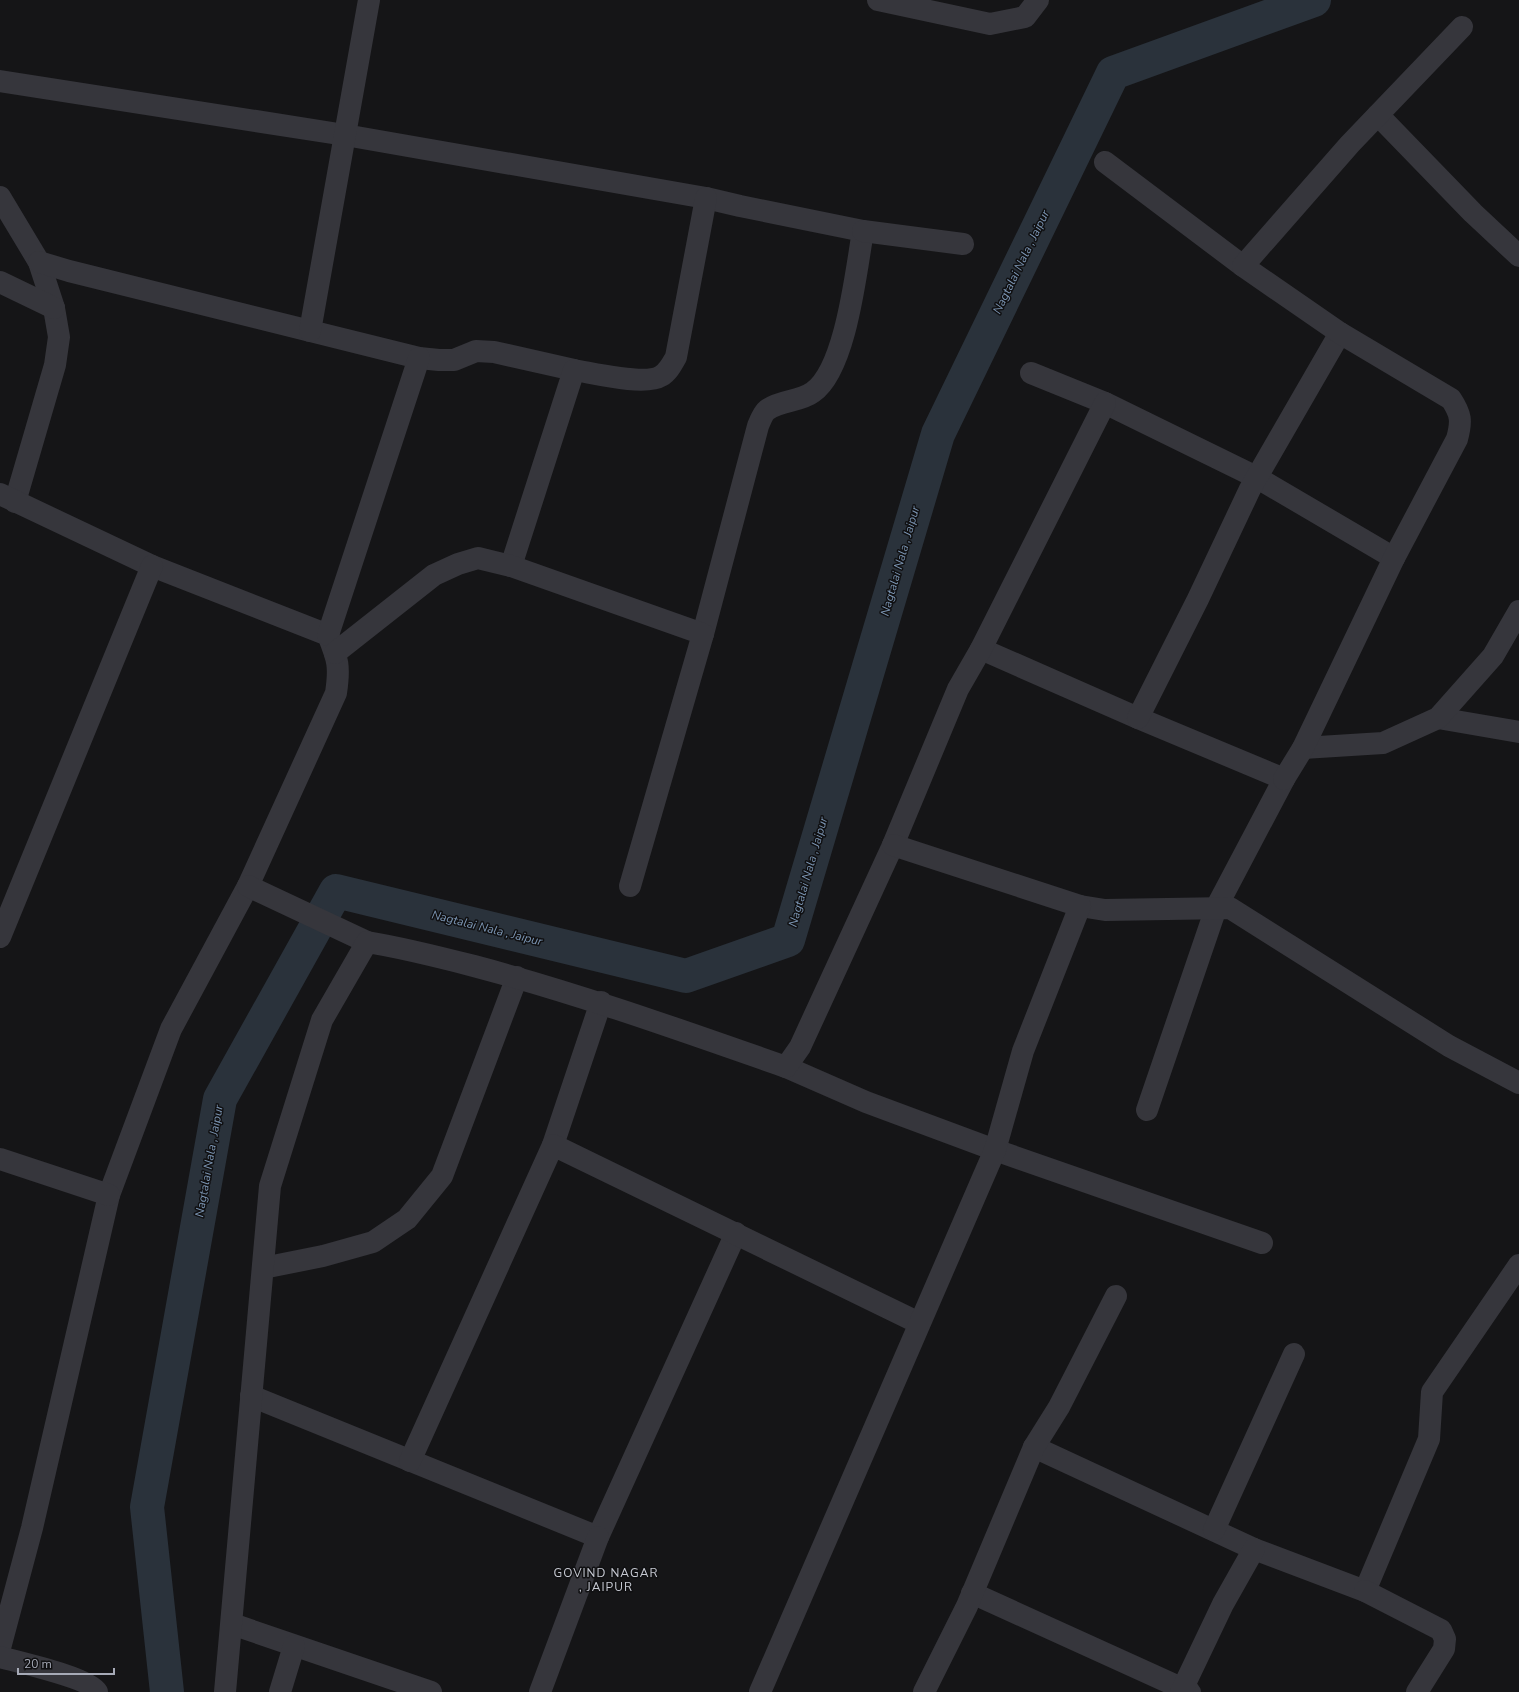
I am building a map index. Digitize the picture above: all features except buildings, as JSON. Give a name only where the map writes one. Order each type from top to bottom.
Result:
[{"type":"street","points":[[310,331],[369,0]]},
{"type":"street","points":[[878,0],[990,24],[1025,17],[1038,0]]},
{"type":"street","points":[[1242,266],[1350,144],[1462,27]]},
{"type":"street","points":[[0,81],[344,136],[706,198],[863,231],[963,244]]},
{"type":"street","points":[[1378,116],[1473,213],[1519,256]]},
{"type":"street","points":[[1105,162],[1242,266],[1340,333],[1451,399],[1458,410],[1461,425],[1457,439],[1394,558],[1303,748],[1284,779],[1216,908],[1147,1110]]},
{"type":"street","points":[[0,197],[39,262],[54,308],[59,337],[55,365],[7,498],[152,566],[332,644]]},
{"type":"street","points":[[39,262],[68,271],[419,358],[454,360],[476,351],[488,352],[574,370],[643,381],[660,377],[671,366],[676,357],[706,198]]},
{"type":"street","points":[[630,886],[703,634],[758,426],[766,411],[776,405],[812,393],[830,373],[843,340],[863,231]]},
{"type":"street","points":[[0,282],[54,308]]},
{"type":"street","points":[[1138,718],[1256,477],[1340,333]]},
{"type":"street","points":[[0,1648],[32,1528],[109,1195],[171,1030],[248,886],[336,693],[339,670],[332,644],[419,358]]},
{"type":"street","points":[[511,566],[574,370]]},
{"type":"street","points":[[1031,373],[1105,403],[1256,477],[1394,558]]},
{"type":"street","points":[[786,1067],[800,1047],[893,845],[958,689],[981,649],[1105,403]]},
{"type":"street","points":[[332,644],[434,575],[458,564],[478,558],[511,566],[703,634]]},
{"type":"street","points":[[0,937],[152,566]]},
{"type":"street","points":[[1303,748],[1383,743],[1438,718],[1493,656],[1519,611]]},
{"type":"street","points":[[981,649],[1138,718],[1284,779]]},
{"type":"street","points":[[1438,718],[1519,732]]},
{"type":"street","points":[[893,845],[1080,906],[1104,910],[1230,908],[1449,1046],[1519,1084]]},
{"type":"street","points":[[248,886],[367,942],[402,948],[517,977],[601,1002],[786,1067],[866,1102],[995,1150],[1262,1243]]},
{"type":"street","points":[[760,1692],[995,1150],[1023,1051],[1080,906]]},
{"type":"street","points":[[226,1692],[270,1186],[322,1020],[367,942]]},
{"type":"street","points":[[263,1268],[324,1256],[373,1242],[407,1219],[442,1176],[517,977]]},
{"type":"street","points":[[410,1461],[553,1145],[601,1002]]},
{"type":"street","points":[[553,1145],[919,1323]]},
{"type":"street","points":[[0,1160],[109,1195]]},
{"type":"street","points":[[540,1692],[598,1537],[736,1233]]},
{"type":"street","points":[[1365,1591],[1429,1439],[1432,1392],[1519,1265]]},
{"type":"street","points":[[924,1692],[972,1593],[1034,1447],[1058,1407],[1116,1296]]},
{"type":"street","points":[[1214,1530],[1294,1354]]},
{"type":"street","points":[[251,1396],[598,1537]]},
{"type":"street","points":[[1034,1447],[1254,1549],[1365,1591],[1442,1630],[1445,1639],[1444,1649],[1417,1692]]},
{"type":"street","points":[[972,1593],[1185,1691],[1223,1604],[1254,1549]]},
{"type":"street","points":[[232,1624],[431,1692]]},
{"type":"street","points":[[280,1692],[294,1646]]},
{"type":"street","points":[[0,1657],[82,1681],[95,1688],[97,1692]]},
{"type":"waterway","name":"Nagtalai Nala , Jaipur","points":[[167,1692],[147,1507],[220,1099],[336,891],[686,976],[788,940],[938,434],[1113,73],[1314,0]]},
{"type":"district","name":"GOVIND NAGAR , JAIPUR","points":[[606,1580]]}]
